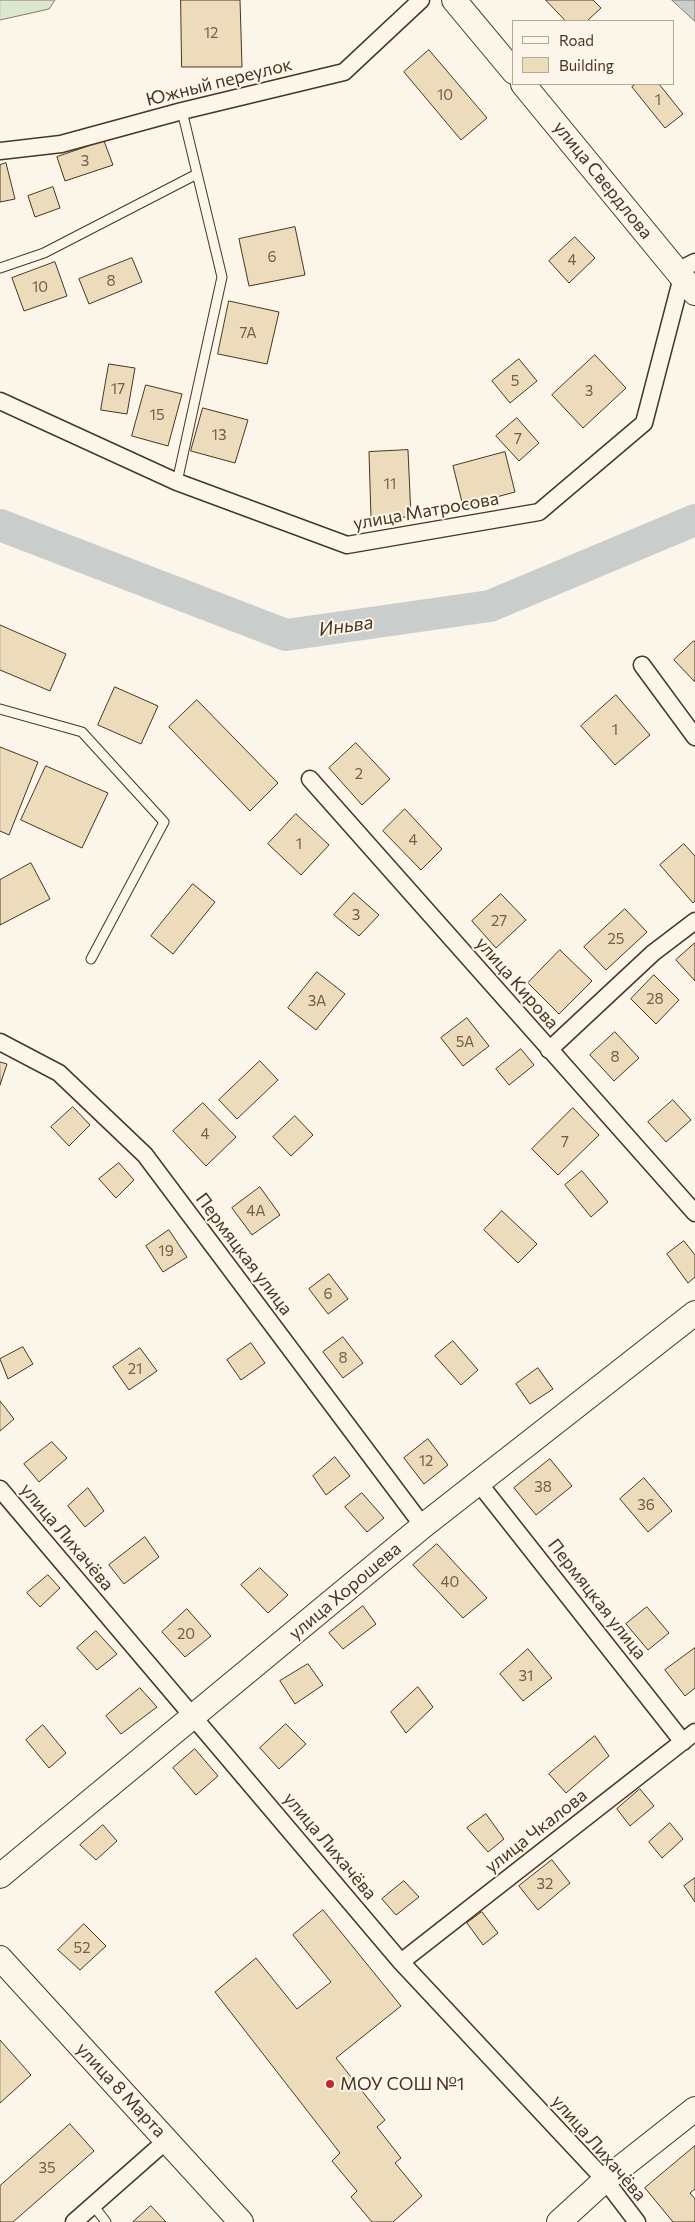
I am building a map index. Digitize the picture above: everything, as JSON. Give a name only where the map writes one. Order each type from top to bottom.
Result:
[{"type":"street","name":"Южный переулок","points":[[0,151],[61,144],[182,111],[344,72],[421,0]]},
{"type":"street","points":[[454,0],[512,70]]},
{"type":"street","name":"улица Свердлова","points":[[524,85],[687,276]]},
{"type":"street","name":"улица Матросова","points":[[0,401],[177,482],[348,545],[539,512],[644,424],[687,276]]},
{"type":"street","points":[[642,665],[695,737]]},
{"type":"street","name":"улица Кирова","points":[[310,779],[695,1213]]},
{"type":"street","points":[[549,1050],[653,953],[695,921]]},
{"type":"street","name":"Пермяцкая улица","points":[[0,1042],[59,1073],[145,1155],[423,1526]]},
{"type":"street","name":"улица Хорошева","points":[[0,1876],[423,1526],[695,1313]]},
{"type":"street","name":"Пермяцкая улица","points":[[478,1482],[689,1737]]},
{"type":"street","name":"улица Лихачёва","points":[[0,1489],[401,1962],[605,2180],[637,2222]]},
{"type":"street","name":"улица Чкалова","points":[[401,1962],[689,1737]]},
{"type":"street","name":"улица 8 Марта","points":[[0,1958],[241,2222]]},
{"type":"street","points":[[559,2222],[605,2180],[695,2109]]},
{"type":"street","points":[[74,2222],[167,2140]]},
{"type":"lane","points":[[177,482],[222,277],[182,111]]},
{"type":"lane","points":[[0,268],[44,253],[197,174]]},
{"type":"lane","points":[[0,709],[82,732],[164,822],[91,958]]},
{"type":"lane","points":[[93,2205],[106,2222]]},
{"type":"green space","points":[[0,0],[55,0],[49,9],[0,20]]},
{"type":"shaded area","points":[[672,0],[695,0],[695,21]]},
{"type":"building","points":[[181,0],[240,0],[242,67],[182,67]]},
{"type":"building","points":[[546,0],[593,0],[601,8],[588,20],[565,20]]},
{"type":"building","points":[[429,50],[487,118],[461,140],[404,72]]},
{"type":"building","points":[[635,85],[660,85],[683,114],[665,128],[632,87]]},
{"type":"building","points":[[104,141],[113,165],[65,181],[57,157]]},
{"type":"building","points":[[6,163],[15,199],[0,202],[0,165]]},
{"type":"building","points":[[53,187],[60,208],[35,217],[28,196]]},
{"type":"building","points":[[295,227],[305,275],[249,286],[239,239]]},
{"type":"building","points":[[575,237],[595,258],[569,283],[549,261]]},
{"type":"building","points":[[132,258],[142,282],[89,304],[79,279]]},
{"type":"building","points":[[55,262],[67,296],[24,311],[12,278]]},
{"type":"building","points":[[229,301],[279,312],[267,364],[218,354]]},
{"type":"building","points":[[595,355],[626,388],[583,428],[552,395]]},
{"type":"building","points":[[519,359],[537,381],[510,403],[492,381]]},
{"type":"building","points":[[109,364],[135,368],[127,414],[101,410]]},
{"type":"building","points":[[146,385],[182,394],[168,446],[132,436]]},
{"type":"building","points":[[203,408],[248,420],[235,463],[191,451]]},
{"type":"building","points":[[517,418],[539,443],[519,461],[496,436]]},
{"type":"building","points":[[408,450],[411,517],[371,518],[369,452]]},
{"type":"building","points":[[505,452],[515,492],[463,506],[453,466]]},
{"type":"building","points":[[0,625],[66,654],[50,691],[0,670]]},
{"type":"building","points":[[695,642],[695,682],[674,660]]},
{"type":"building","points":[[115,687],[158,706],[141,744],[98,725]]},
{"type":"building","points":[[616,695],[650,735],[615,765],[581,726]]},
{"type":"building","points":[[197,700],[278,783],[250,811],[169,727]]},
{"type":"building","points":[[356,743],[390,779],[362,805],[329,768]]},
{"type":"building","points":[[0,747],[38,762],[9,835],[0,831]]},
{"type":"building","points":[[46,766],[108,793],[82,848],[21,820]]},
{"type":"building","points":[[405,809],[442,849],[421,870],[383,831]]},
{"type":"building","points":[[296,814],[329,845],[301,875],[268,844]]},
{"type":"building","points":[[684,844],[695,856],[695,901],[693,903],[660,865]]},
{"type":"building","points":[[31,863],[50,899],[0,925],[0,880]]},
{"type":"building","points":[[193,884],[215,902],[173,954],[151,936]]},
{"type":"building","points":[[354,893],[379,915],[359,936],[334,915]]},
{"type":"building","points":[[501,894],[526,920],[496,948],[472,921]]},
{"type":"building","points":[[625,909],[647,932],[606,970],[584,947]]},
{"type":"building","points":[[695,943],[695,981],[676,960]]},
{"type":"building","points":[[560,950],[592,981],[559,1014],[528,983]]},
{"type":"building","points":[[317,972],[345,994],[316,1030],[288,1008]]},
{"type":"building","points":[[654,975],[679,1000],[656,1024],[631,999]]},
{"type":"building","points":[[467,1018],[489,1046],[463,1066],[441,1038]]},
{"type":"building","points":[[615,1032],[639,1058],[614,1081],[590,1055]]},
{"type":"building","points":[[521,1049],[534,1065],[509,1085],[496,1069]]},
{"type":"building","points":[[260,1061],[278,1080],[237,1119],[219,1100]]},
{"type":"building","points":[[0,1062],[7,1064],[0,1085]]},
{"type":"building","points":[[673,1100],[691,1120],[666,1142],[648,1122]]},
{"type":"building","points":[[203,1103],[236,1137],[206,1166],[173,1131]]},
{"type":"building","points":[[73,1107],[90,1125],[69,1146],[51,1127]]},
{"type":"building","points":[[573,1108],[599,1135],[558,1175],[532,1149]]},
{"type":"building","points":[[295,1116],[313,1135],[291,1156],[273,1137]]},
{"type":"building","points":[[119,1163],[134,1180],[116,1198],[99,1179]]},
{"type":"building","points":[[582,1171],[608,1202],[591,1217],[565,1185]]},
{"type":"building","points":[[260,1187],[280,1215],[252,1235],[232,1208]]},
{"type":"building","points":[[502,1211],[537,1244],[518,1263],[484,1230]]},
{"type":"building","points":[[169,1230],[187,1257],[163,1272],[146,1246]]},
{"type":"building","points":[[684,1241],[695,1255],[695,1277],[688,1283],[667,1254]]},
{"type":"building","points":[[329,1274],[348,1299],[328,1314],[309,1289]]},
{"type":"building","points":[[343,1337],[363,1363],[343,1378],[323,1352]]},
{"type":"building","points":[[453,1341],[478,1370],[461,1385],[435,1356]]},
{"type":"building","points":[[251,1343],[265,1363],[241,1380],[227,1360]]},
{"type":"building","points":[[23,1347],[33,1364],[8,1379],[0,1359]]},
{"type":"building","points":[[140,1348],[157,1371],[129,1390],[113,1367]]},
{"type":"building","points":[[538,1368],[553,1389],[530,1404],[516,1384]]},
{"type":"building","points":[[0,1401],[14,1419],[0,1431]]},
{"type":"building","points":[[428,1439],[448,1465],[424,1484],[404,1458]]},
{"type":"building","points":[[52,1442],[67,1458],[39,1482],[24,1464]]},
{"type":"building","points":[[335,1457],[350,1476],[326,1495],[313,1476]]},
{"type":"building","points":[[550,1459],[572,1486],[536,1515],[514,1488]]},
{"type":"building","points":[[644,1478],[672,1511],[648,1532],[620,1499]]},
{"type":"building","points":[[88,1488],[104,1511],[85,1527],[68,1506]]},
{"type":"building","points":[[362,1493],[384,1518],[367,1532],[345,1507]]},
{"type":"building","points":[[145,1537],[159,1557],[124,1584],[109,1565]]},
{"type":"building","points":[[437,1544],[487,1598],[463,1618],[413,1565]]},
{"type":"building","points":[[260,1568],[288,1595],[268,1613],[241,1585]]},
{"type":"building","points":[[48,1575],[60,1588],[40,1607],[27,1593]]},
{"type":"building","points":[[363,1606],[376,1624],[343,1649],[329,1633]]},
{"type":"building","points":[[647,1607],[669,1633],[648,1650],[626,1624]]},
{"type":"building","points":[[187,1609],[211,1636],[185,1657],[162,1632]]},
{"type":"building","points":[[96,1631],[117,1654],[97,1670],[77,1648]]},
{"type":"building","points":[[695,1648],[695,1688],[685,1696],[665,1670]]},
{"type":"building","points":[[528,1649],[552,1678],[523,1701],[500,1674]]},
{"type":"building","points":[[308,1664],[323,1685],[295,1704],[280,1681]]},
{"type":"building","points":[[418,1687],[433,1707],[406,1733],[391,1712]]},
{"type":"building","points":[[140,1688],[157,1707],[121,1734],[106,1716]]},
{"type":"building","points":[[286,1724],[306,1744],[279,1769],[260,1748]]},
{"type":"building","points":[[43,1725],[66,1753],[49,1768],[26,1740]]},
{"type":"building","points":[[595,1736],[609,1756],[566,1793],[549,1774]]},
{"type":"building","points":[[195,1749],[218,1776],[196,1795],[173,1768]]},
{"type":"building","points":[[640,1789],[654,1806],[630,1826],[617,1809]]},
{"type":"building","points":[[486,1814],[504,1839],[488,1852],[467,1828]]},
{"type":"building","points":[[670,1823],[683,1839],[662,1858],[649,1842]]},
{"type":"building","points":[[103,1825],[117,1841],[96,1860],[80,1845]]},
{"type":"building","points":[[552,1860],[570,1883],[538,1910],[519,1886]]},
{"type":"building","points":[[695,1878],[695,1902],[684,1886]]},
{"type":"building","points":[[404,1881],[419,1897],[396,1915],[382,1899]]},
{"type":"building","points":[[323,1910],[401,2006],[336,2058],[385,2120],[377,2127],[401,2158],[395,2163],[422,2196],[393,2222],[372,2222],[351,2197],[357,2191],[332,2161],[340,2153],[215,1992],[256,1958],[297,2009],[331,1982],[293,1935]]},
{"type":"building","points":[[482,1912],[498,1933],[483,1945],[467,1923]]},
{"type":"building","points":[[84,1924],[106,1946],[80,1970],[58,1950]]},
{"type":"building","points":[[0,2040],[31,2075],[0,2103]]},
{"type":"building","points":[[70,2124],[94,2151],[13,2222],[0,2222],[0,2186]]},
{"type":"building","points":[[695,2146],[695,2189],[690,2193],[695,2199],[695,2222],[673,2222],[645,2188]]},
{"type":"building","points":[[151,2206],[166,2222],[133,2222]]},
{"type":"waterway","name":"Иньва","points":[[0,525],[286,635],[490,606],[695,520]]},
{"type":"place","name":"МОУ СОШ №1","points":[[330,2084]]}]
